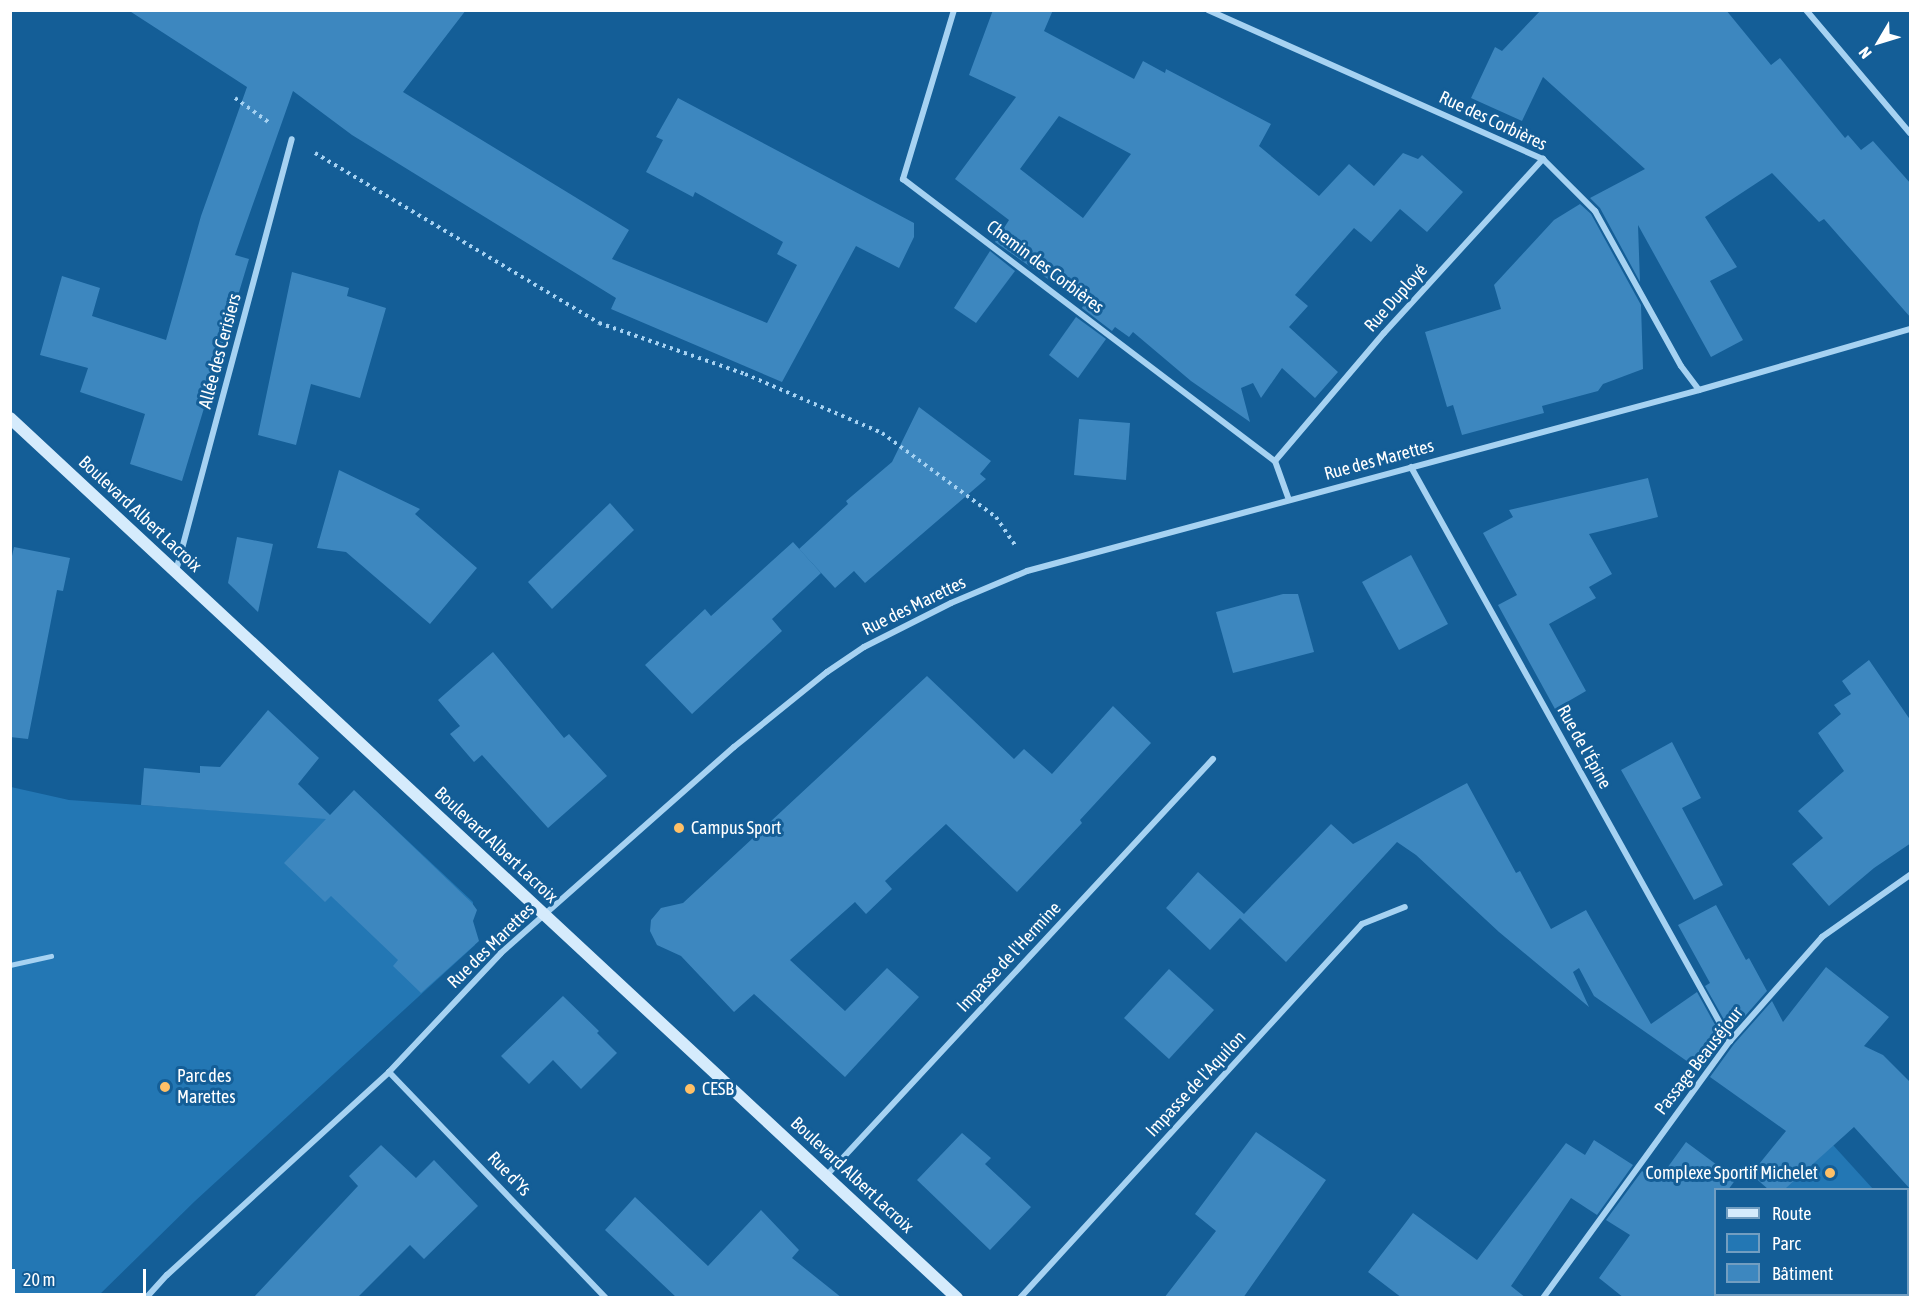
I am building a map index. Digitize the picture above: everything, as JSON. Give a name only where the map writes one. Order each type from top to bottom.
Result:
[{"type":"street","name":"Chemin des Corbières","points":[[954,10],[903,179],[1275,461]]},
{"type":"street","name":"Rue des Corbières","points":[[1208,10],[1543,159],[1595,211],[1681,366],[1699,390]]},
{"type":"street","points":[[1806,10],[1911,133]]},
{"type":"street","name":"Allée des Cerisiers","points":[[176,572],[292,139]]},
{"type":"street","name":"Rue Duployé","points":[[1275,461],[1384,333],[1543,159]]},
{"type":"street","name":"Rue des Marettes","points":[[146,1298],[167,1275],[389,1072],[501,953],[544,914],[734,747],[827,672],[864,647],[1027,571],[1699,390],[1911,329]]},
{"type":"street","name":"Boulevard Albert Lacroix","points":[[10,418],[957,1298]]},
{"type":"street","points":[[1275,461],[1289,500]]},
{"type":"street","name":"Rue de l'Épine","points":[[1411,467],[1730,1041]]},
{"type":"street","name":"Impasse de l'Hermine","points":[[826,1176],[1213,759]]},
{"type":"street","name":"Passage Beauséjour","points":[[1543,1298],[1730,1041],[1822,937],[1911,875]]},
{"type":"street","name":"Impasse de l'Aquilon","points":[[1020,1298],[1362,924],[1405,907]]},
{"type":"street","name":"Rue d'Ys","points":[[389,1072],[606,1298]]},
{"type":"lane","points":[[10,965],[51,956]]},
{"type":"path","points":[[236,98],[292,139],[599,323],[745,374],[882,433],[996,517],[1017,548],[1027,571]]},
{"type":"green space","name":"Parc des Marettes","points":[[11,787],[69,800],[226,811],[368,818],[375,810],[473,902],[473,908],[468,914],[475,945],[195,1201],[97,1297],[11,1298]]},
{"type":"green space","name":"Complexe Sportif Michelet","points":[[1833,1145],[1872,1188],[1786,1188]]},
{"type":"green space","points":[[1909,1230],[1910,1232],[1910,1297],[1682,1298],[1714,1294],[1909,1296]]},
{"type":"building","points":[[128,10],[466,10],[403,92],[629,230],[612,259],[767,323],[797,265],[777,254],[783,242],[695,192],[693,197],[646,172],[663,140],[656,137],[678,98],[914,223],[914,237],[899,268],[856,246],[782,382],[611,309],[616,298],[352,135],[293,91],[235,255],[249,259],[182,481],[130,464],[145,414],[80,392],[88,368],[40,355],[62,276],[100,288],[92,316],[166,340],[201,216],[247,87]]},
{"type":"building","points":[[993,10],[1053,10],[1044,31],[1134,79],[1143,61],[1165,73],[1166,69],[1271,124],[1259,146],[1319,196],[1349,164],[1374,186],[1403,153],[1418,159],[1422,155],[1463,192],[1427,232],[1400,209],[1371,242],[1354,228],[1295,295],[1308,306],[1289,327],[1338,372],[1315,398],[1282,368],[1261,398],[1253,383],[1241,388],[1250,422],[1191,381],[1133,332],[1129,337],[1115,327],[1112,331],[1082,308],[1084,304],[995,242],[1009,220],[955,179],[1016,97],[969,75]],"holes":[[[1059,116],[1131,154],[1083,218],[1020,169]]]},
{"type":"building","points":[[1541,10],[1726,10],[1771,65],[1780,58],[1845,138],[1848,135],[1861,150],[1873,141],[1911,184],[1911,318],[1824,219],[1819,222],[1772,173],[1705,217],[1737,267],[1710,281],[1743,340],[1711,357],[1638,225],[1640,282],[1600,208],[1590,198],[1645,169],[1543,77],[1522,121],[1471,98],[1495,47],[1502,51]]},
{"type":"building","points":[[1580,204],[1591,214],[1641,305],[1643,369],[1603,384],[1598,391],[1542,406],[1544,413],[1462,435],[1453,405],[1447,407],[1425,332],[1501,309],[1494,285],[1554,220]]},
{"type":"building","points":[[990,251],[1015,271],[976,323],[954,308]]},
{"type":"building","points":[[292,272],[349,288],[347,296],[386,308],[360,398],[311,384],[296,445],[258,435]]},
{"type":"building","points":[[1076,317],[1106,339],[1078,378],[1049,355]]},
{"type":"building","points":[[919,407],[991,461],[980,474],[986,479],[865,583],[854,571],[835,588],[799,549],[848,504],[846,501],[892,462]]},
{"type":"building","points":[[1079,419],[1130,423],[1126,480],[1074,475]]},
{"type":"building","points":[[339,470],[420,509],[415,514],[477,568],[430,624],[346,552],[317,548]]},
{"type":"building","points":[[1648,478],[1658,517],[1589,534],[1612,574],[1589,587],[1596,598],[1549,624],[1586,691],[1555,709],[1498,605],[1517,595],[1483,533],[1513,517],[1509,510]]},
{"type":"building","points":[[610,503],[634,530],[552,609],[528,582]]},
{"type":"building","points":[[237,537],[273,544],[258,612],[228,583]]},
{"type":"building","points":[[793,542],[821,573],[772,619],[782,631],[692,714],[645,665],[705,609],[711,616]]},
{"type":"building","points":[[14,547],[70,558],[63,591],[57,590],[28,739],[10,737],[10,565]]},
{"type":"building","points":[[1411,555],[1448,624],[1399,650],[1362,582]]},
{"type":"building","points":[[1283,594],[1298,594],[1314,652],[1233,673],[1216,612]]},
{"type":"building","points":[[493,652],[564,738],[569,734],[607,776],[548,828],[482,755],[474,762],[450,734],[460,726],[438,700]]},
{"type":"building","points":[[1869,660],[1911,721],[1911,843],[1874,868],[1829,906],[1792,864],[1823,838],[1798,811],[1844,771],[1818,733],[1841,714],[1834,705],[1851,694],[1842,681]]},
{"type":"building","points":[[927,676],[1014,759],[1024,749],[1052,774],[1113,706],[1151,743],[1080,820],[1082,823],[1017,892],[946,824],[885,881],[892,889],[866,914],[855,902],[790,960],[845,1011],[887,968],[919,997],[845,1077],[754,994],[734,1012],[681,956],[657,945],[650,931],[651,920],[661,908],[683,903]]},
{"type":"building","points":[[268,710],[319,758],[298,784],[330,815],[354,790],[477,910],[473,921],[479,941],[421,993],[393,966],[398,960],[331,896],[325,902],[284,863],[326,819],[141,805],[144,768],[200,773],[200,766],[220,767]]},
{"type":"building","points":[[1672,742],[1701,798],[1682,808],[1723,885],[1694,900],[1621,770]]},
{"type":"building","points":[[1467,783],[1516,873],[1520,871],[1551,929],[1586,910],[1651,1024],[1697,992],[1724,1041],[1701,1071],[1594,996],[1579,968],[1573,972],[1589,1007],[1499,932],[1416,855],[1397,842],[1286,962],[1240,918],[1210,950],[1166,908],[1198,872],[1244,914],[1331,824],[1353,844]]},
{"type":"building","points":[[1716,905],[1746,960],[1749,958],[1767,991],[1731,1032],[1705,986],[1710,983],[1678,925]]},
{"type":"building","points":[[1826,967],[1889,1017],[1864,1046],[1883,1055],[1911,1083],[1911,1190],[1854,1127],[1786,1188],[1767,1188],[1751,1174],[1786,1131],[1710,1077],[1734,1044],[1772,1001],[1783,1022]]},
{"type":"building","points":[[1169,969],[1214,1010],[1169,1059],[1124,1018]]},
{"type":"building","points":[[563,996],[599,1031],[597,1033],[617,1053],[581,1089],[553,1060],[529,1084],[501,1056]]},
{"type":"building","points":[[1256,1132],[1326,1180],[1243,1298],[1164,1298],[1216,1231],[1195,1214]]},
{"type":"building","points":[[962,1133],[991,1158],[985,1164],[1031,1207],[990,1250],[917,1180]]},
{"type":"building","points":[[1594,1140],[1633,1165],[1597,1215],[1571,1198],[1511,1286],[1526,1298],[1402,1298],[1368,1272],[1413,1213],[1477,1260],[1566,1143],[1585,1155]]},
{"type":"building","points":[[1686,1142],[1736,1179],[1729,1188],[1714,1188],[1714,1296],[1716,1298],[1624,1298],[1599,1278],[1630,1235],[1606,1220],[1642,1171],[1657,1182]]},
{"type":"building","points":[[381,1145],[416,1178],[434,1160],[478,1206],[424,1259],[410,1245],[357,1298],[253,1298],[358,1186],[349,1176]]},
{"type":"building","points":[[635,1197],[708,1266],[761,1210],[799,1250],[792,1258],[842,1298],[677,1298],[605,1230]]},
{"type":"place","name":"Campus Sport","points":[[679,828]]},
{"type":"place","name":"Parc des Marettes","points":[[165,1087]]},
{"type":"place","name":"CESB","points":[[690,1089]]},
{"type":"place","name":"Complexe Sportif Michelet","points":[[1830,1173]]}]
